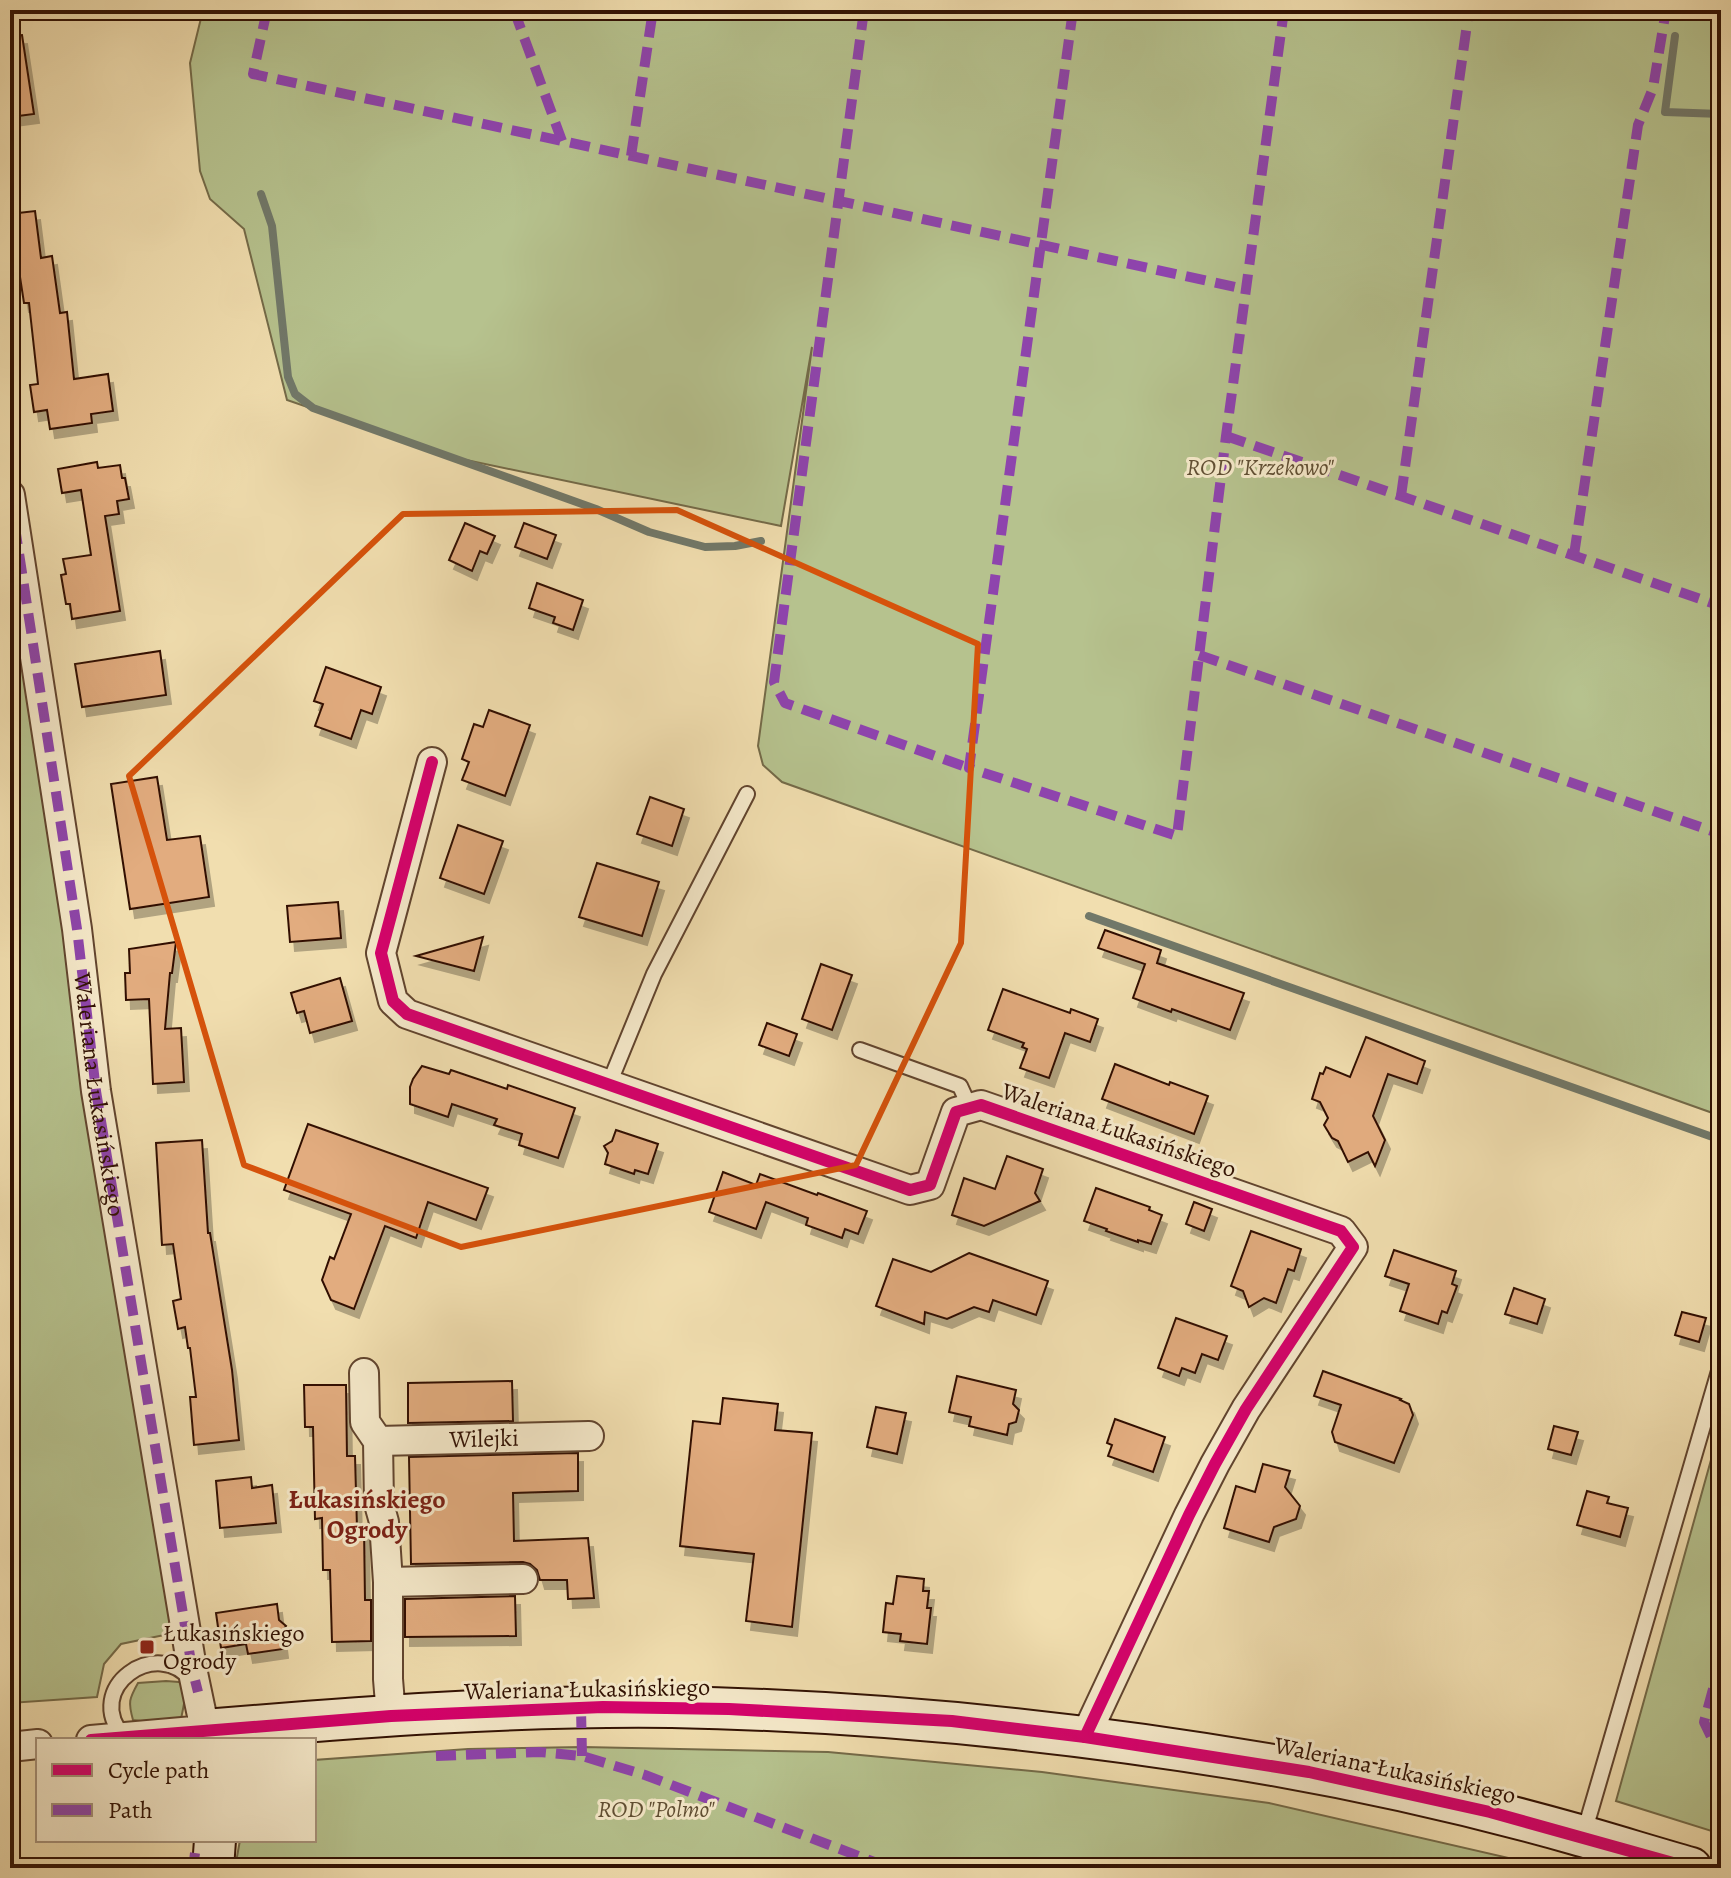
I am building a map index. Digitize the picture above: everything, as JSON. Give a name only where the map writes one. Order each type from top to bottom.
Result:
[{"type":"street","name":"Waleriana Łukasińskiego","points":[[10,495],[77,929],[96,1091],[198,1692]]},
{"type":"street","name":"Waleriana Łukasińskiego","points":[[432,762],[381,953],[393,1001],[407,1014],[910,1190],[930,1185],[956,1112],[981,1105],[1341,1231],[1353,1247],[1246,1409],[1223,1450],[1189,1515],[1085,1737]]},
{"type":"street","points":[[364,1373],[365,1422],[378,1441],[379,1504],[384,1522],[388,1582],[391,1716]]},
{"type":"street","name":"Wilejki","points":[[378,1441],[589,1436]]},
{"type":"street","points":[[388,1582],[523,1579]]},
{"type":"street","points":[[198,1692],[206,1735]]},
{"type":"street","name":"Waleriana Łukasińskiego","points":[[113,1738],[206,1735],[391,1716],[506,1710],[686,1708],[952,1721],[1085,1737],[1309,1772],[1460,1805],[1691,1868]]},
{"type":"street","points":[[10,1747],[36,1744]]},
{"type":"street","points":[[213,1868],[215,1842]]},
{"type":"lane","points":[[609,1084],[654,974],[747,794]]},
{"type":"lane","points":[[860,1050],[960,1086],[970,1108]]},
{"type":"lane","points":[[1583,1837],[1721,1364]]},
{"type":"lane","points":[[124,1737],[116,1725],[112,1702],[120,1680],[132,1670],[155,1665],[175,1667],[188,1677],[198,1692]]},
{"type":"highlighted area","points":[[677,510],[978,644],[961,943],[856,1165],[461,1247],[244,1165],[129,776],[403,514]]},
{"type":"green space","name":"ROD \"Krzekowo\"","points":[[203,10],[1721,10],[1721,1116],[782,782],[763,765],[758,746],[812,347],[781,526],[452,457],[287,400],[244,229],[210,199],[200,171],[190,63]]},
{"type":"green space","points":[[10,570],[174,1633],[121,1644],[104,1664],[97,1697],[10,1703]]},
{"type":"green space","points":[[1721,1424],[1721,1834],[1616,1801]]},
{"type":"green space","points":[[179,1682],[187,1689],[181,1719],[133,1720],[130,1701],[138,1683]]},
{"type":"green space","name":"ROD \"Polmo\"","points":[[583,1747],[828,1752],[1042,1772],[1269,1803],[1552,1868],[235,1868],[240,1842],[316,1842],[316,1760],[468,1749]]},
{"type":"building","points":[[22,35],[34,114],[10,117],[10,36]]},
{"type":"building","points":[[35,211],[41,258],[52,256],[60,313],[67,312],[74,379],[108,374],[113,411],[91,414],[92,423],[50,429],[47,410],[34,412],[30,385],[38,384],[29,303],[24,303],[16,251],[10,251],[10,214]]},
{"type":"building","points":[[97,462],[98,468],[120,465],[129,499],[117,501],[119,514],[105,516],[120,611],[72,619],[61,575],[66,574],[63,559],[91,555],[81,490],[62,493],[58,469]]},
{"type":"building","points":[[465,523],[495,536],[487,554],[480,551],[472,571],[449,560]]},
{"type":"building","points":[[524,523],[556,535],[547,559],[515,547]]},
{"type":"building","points":[[537,583],[583,600],[573,630],[553,623],[555,617],[529,608]]},
{"type":"building","points":[[160,651],[166,695],[82,707],[75,664]]},
{"type":"building","points":[[326,667],[381,687],[372,714],[361,710],[351,739],[315,726],[323,704],[314,701]]},
{"type":"building","points":[[489,710],[530,725],[505,796],[462,780],[469,762],[462,759],[474,724],[483,727]]},
{"type":"building","points":[[157,777],[167,840],[200,836],[209,897],[130,909],[111,784]]},
{"type":"building","points":[[650,797],[684,809],[672,846],[637,834]]},
{"type":"building","points":[[458,825],[503,841],[484,894],[440,878]]},
{"type":"building","points":[[597,863],[659,882],[642,936],[579,917]]},
{"type":"building","points":[[338,902],[341,938],[290,942],[287,906]]},
{"type":"building","points":[[1105,930],[1161,950],[1157,963],[1244,993],[1230,1030],[1133,998],[1145,964],[1098,948]]},
{"type":"building","points":[[483,937],[474,971],[416,956]]},
{"type":"building","points":[[176,942],[165,1029],[181,1028],[184,1082],[153,1084],[149,999],[126,1000],[125,973],[130,973],[129,949]]},
{"type":"building","points":[[821,964],[852,975],[832,1030],[802,1019]]},
{"type":"building","points":[[340,978],[352,1021],[310,1033],[304,1011],[297,1013],[291,993]]},
{"type":"building","points":[[1003,989],[1070,1013],[1071,1009],[1098,1019],[1090,1042],[1065,1033],[1049,1078],[1020,1068],[1027,1049],[1022,1047],[1024,1043],[988,1030]]},
{"type":"building","points":[[767,1023],[797,1034],[789,1056],[759,1045]]},
{"type":"building","points":[[1366,1037],[1425,1061],[1417,1084],[1388,1074],[1373,1116],[1385,1140],[1375,1166],[1368,1152],[1348,1162],[1338,1141],[1332,1138],[1324,1125],[1328,1118],[1320,1102],[1312,1099],[1320,1073],[1323,1074],[1326,1067],[1350,1077]]},
{"type":"building","points":[[1115,1064],[1208,1096],[1194,1134],[1102,1099]]},
{"type":"building","points":[[422,1066],[449,1074],[451,1070],[507,1089],[508,1085],[575,1108],[558,1158],[519,1145],[522,1134],[494,1125],[497,1119],[452,1104],[448,1117],[410,1104],[410,1087]]},
{"type":"building","points":[[308,1124],[488,1188],[476,1220],[428,1202],[416,1238],[385,1226],[354,1309],[331,1300],[322,1280],[330,1257],[334,1259],[351,1214],[284,1190]]},
{"type":"building","points":[[616,1130],[658,1144],[648,1174],[635,1170],[634,1174],[605,1164],[608,1153],[604,1146],[612,1141]]},
{"type":"building","points":[[202,1140],[208,1233],[232,1370],[239,1440],[194,1445],[190,1397],[196,1397],[190,1348],[185,1327],[178,1329],[173,1301],[181,1299],[173,1244],[162,1245],[156,1143]]},
{"type":"building","points":[[1007,1156],[1043,1169],[1035,1193],[1040,1201],[984,1226],[952,1215],[964,1178],[995,1189]]},
{"type":"building","points":[[723,1172],[756,1185],[760,1174],[867,1211],[858,1234],[845,1229],[842,1238],[806,1225],[808,1218],[766,1202],[756,1229],[709,1212]]},
{"type":"building","points":[[1096,1188],[1150,1207],[1149,1210],[1162,1215],[1151,1244],[1084,1221]]},
{"type":"building","points":[[1194,1202],[1212,1209],[1204,1231],[1186,1224]]},
{"type":"building","points":[[1251,1231],[1301,1249],[1294,1271],[1288,1269],[1276,1303],[1264,1298],[1249,1307],[1243,1291],[1231,1286]]},
{"type":"building","points":[[1394,1250],[1456,1271],[1452,1284],[1457,1286],[1447,1313],[1442,1311],[1438,1324],[1400,1311],[1409,1284],[1385,1276]]},
{"type":"building","points":[[969,1253],[1048,1281],[1036,1315],[993,1300],[989,1312],[974,1307],[947,1319],[925,1312],[924,1324],[876,1306],[893,1259],[931,1272]]},
{"type":"building","points":[[1514,1288],[1545,1299],[1537,1324],[1505,1314]]},
{"type":"building","points":[[1682,1312],[1706,1318],[1699,1342],[1675,1335]]},
{"type":"building","points":[[1176,1318],[1227,1336],[1218,1360],[1202,1354],[1195,1373],[1182,1368],[1179,1376],[1158,1368]]},
{"type":"building","points":[[1323,1371],[1409,1404],[1413,1415],[1394,1463],[1335,1442],[1332,1432],[1341,1405],[1314,1396]]},
{"type":"building","points":[[957,1376],[1016,1390],[1013,1404],[1019,1410],[1016,1422],[1009,1424],[1007,1435],[969,1426],[971,1417],[949,1412]]},
{"type":"building","points":[[512,1381],[513,1421],[408,1423],[408,1383]]},
{"type":"building","points":[[304,1385],[346,1385],[347,1456],[355,1456],[357,1528],[364,1528],[365,1600],[371,1600],[371,1641],[332,1642],[330,1570],[323,1570],[322,1518],[315,1519],[313,1427],[305,1427]]},
{"type":"building","points":[[723,1398],[778,1404],[775,1430],[812,1433],[792,1627],[746,1621],[754,1554],[680,1546],[693,1421],[720,1424]]},
{"type":"building","points":[[876,1407],[906,1413],[897,1454],[867,1447]]},
{"type":"building","points":[[1115,1419],[1165,1437],[1153,1472],[1108,1456],[1112,1445],[1107,1443]]},
{"type":"building","points":[[1554,1426],[1578,1432],[1571,1455],[1548,1449]]},
{"type":"building","points":[[578,1453],[578,1491],[513,1493],[514,1541],[588,1538],[594,1598],[568,1599],[567,1580],[540,1580],[537,1570],[523,1562],[411,1564],[409,1457]]},
{"type":"building","points":[[1263,1464],[1290,1471],[1285,1487],[1300,1506],[1296,1519],[1274,1527],[1269,1542],[1224,1528],[1236,1486],[1255,1492]]},
{"type":"building","points":[[251,1477],[252,1488],[272,1485],[276,1523],[220,1528],[216,1481]]},
{"type":"building","points":[[1587,1491],[1609,1497],[1607,1503],[1628,1508],[1620,1537],[1577,1525]]},
{"type":"building","points":[[897,1576],[924,1579],[923,1591],[929,1591],[927,1608],[931,1608],[927,1644],[900,1641],[901,1634],[883,1632],[886,1603],[893,1604]]},
{"type":"building","points":[[515,1596],[516,1636],[405,1637],[405,1599]]},
{"type":"building","points":[[277,1604],[279,1620],[286,1626],[281,1633],[283,1649],[248,1654],[246,1644],[221,1648],[216,1613]]},
{"type":"waterway","points":[[1675,36],[1665,112],[1721,114]]},
{"type":"waterway","points":[[261,194],[272,226],[288,377],[295,394],[313,408],[596,509],[649,532],[705,547],[761,541]]},
{"type":"waterway","points":[[1089,916],[1721,1140]]},
{"type":"marked path","points":[[267,10],[253,74],[1245,289]]},
{"type":"marked path","points":[[514,10],[562,141]]},
{"type":"marked path","points":[[631,156],[653,10]]},
{"type":"marked path","points":[[864,10],[774,682],[785,703],[969,768]]},
{"type":"marked path","points":[[1073,10],[969,768],[1177,836],[1226,436],[1284,10]]},
{"type":"marked path","points":[[1401,496],[1469,10]]},
{"type":"marked path","points":[[1574,555],[1638,125],[1653,88],[1666,10]]},
{"type":"marked path","points":[[1226,436],[1721,606]]},
{"type":"marked path","points":[[10,495],[77,929],[96,1091],[198,1692]]},
{"type":"marked path","points":[[1199,655],[1721,834]]},
{"type":"marked path","points":[[1721,1660],[1704,1722],[1714,1743],[1721,1747]]},
{"type":"marked path","points":[[581,1708],[582,1756]]},
{"type":"marked path","points":[[436,1756],[539,1752],[582,1756],[645,1775],[890,1868]]},
{"type":"marked path","points":[[193,1868],[195,1853]]},
{"type":"cycle path","points":[[432,762],[381,953],[393,1001],[407,1014],[910,1190],[930,1185],[956,1112],[981,1105],[1341,1231],[1353,1247],[1246,1409],[1215,1464],[1085,1737]]},
{"type":"cycle path","points":[[116,1738],[391,1716],[603,1707],[729,1709],[952,1721],[1085,1737],[1309,1772],[1490,1812],[1691,1868]]},
{"type":"place","name":"Łukasińskiego Ogrody","points":[[147,1647]]},
{"type":"district","name":"Łukasińskiego Ogrody","points":[[367,1514]]}]
